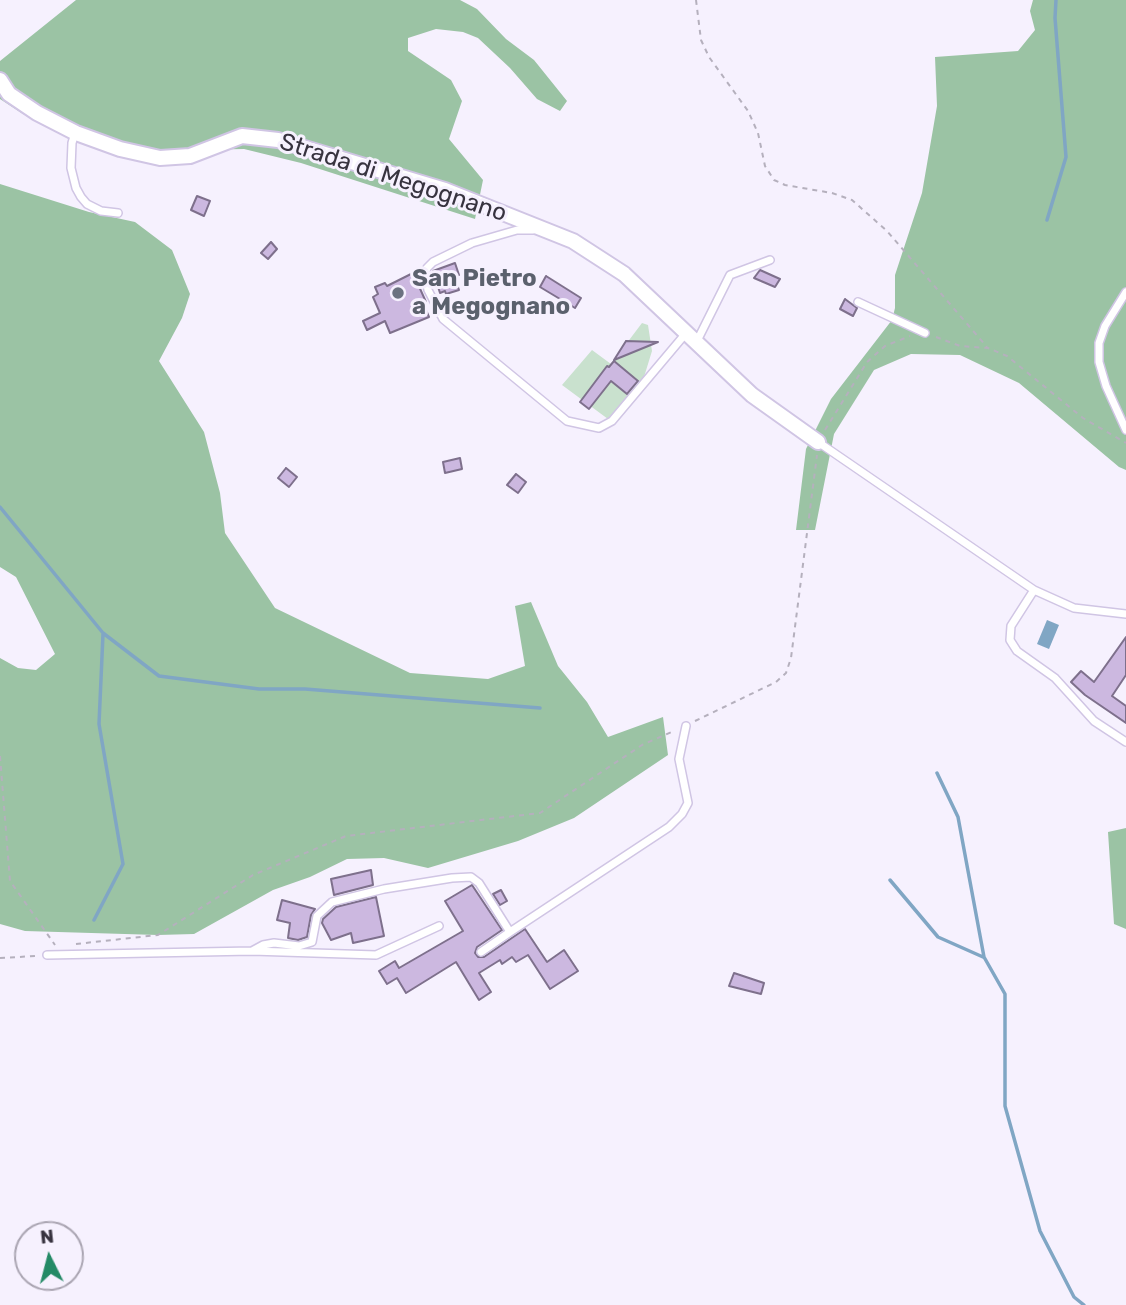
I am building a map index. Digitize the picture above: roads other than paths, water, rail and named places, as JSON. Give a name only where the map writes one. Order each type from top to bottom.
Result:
[{"type":"street","name":"Strada di Megognano","points":[[0,80],[9,94],[37,113],[76,133],[120,149],[160,158],[190,156],[242,136],[278,140],[445,190],[545,229],[573,242],[624,274],[751,395],[818,442]]},
{"type":"lane","points":[[76,133],[71,154],[76,188],[86,204],[101,211],[118,213]]},
{"type":"lane","points":[[545,229],[517,230],[481,240],[433,262],[425,274],[428,290],[443,319],[567,421],[599,428],[612,421],[692,336],[730,275],[770,260]]},
{"type":"lane","points":[[1126,292],[1105,326],[1099,343],[1099,362],[1106,386],[1126,430]]},
{"type":"lane","points":[[858,302],[925,333]]},
{"type":"lane","points":[[818,442],[1034,590],[1074,608],[1126,614]]},
{"type":"lane","points":[[1034,590],[1011,626],[1010,639],[1017,651],[1055,678],[1094,721],[1126,742]]},
{"type":"lane","points":[[481,952],[669,827],[682,814],[688,803],[679,759],[686,726]]},
{"type":"lane","points":[[252,951],[274,943],[299,946],[312,942],[317,916],[332,902],[384,889],[452,878],[471,877],[479,883],[510,932]]},
{"type":"lane","points":[[47,955],[252,951],[376,956],[439,926]]},
{"type":"water","points":[[1047,620],[1059,625],[1049,649],[1037,644]]},
{"type":"waterway","points":[[1047,220],[1066,157],[1055,18],[1056,0]]},
{"type":"waterway","points":[[0,507],[103,633],[159,676],[259,689],[305,689],[540,708]]},
{"type":"waterway","points":[[94,920],[123,864],[99,724],[103,634]]},
{"type":"waterway","points":[[937,773],[958,817],[984,957],[1005,994],[1005,1106],[1040,1231],[1074,1297],[1084,1305]]},
{"type":"waterway","points":[[890,880],[938,937],[983,957]]},
{"type":"place","name":"San Pietro a Megognano","points":[[398,293]]}]
